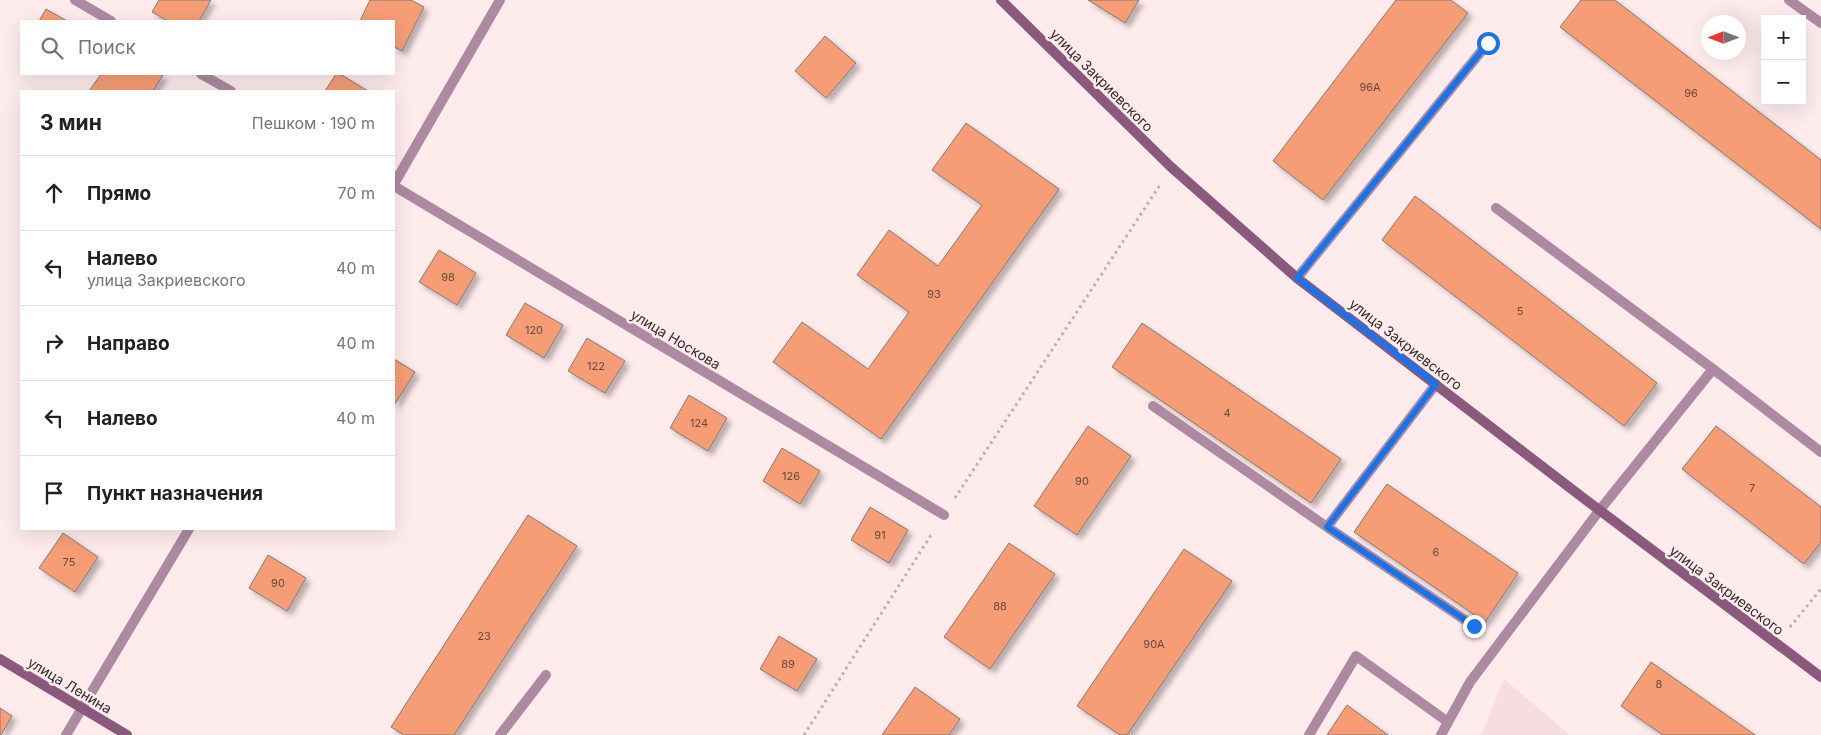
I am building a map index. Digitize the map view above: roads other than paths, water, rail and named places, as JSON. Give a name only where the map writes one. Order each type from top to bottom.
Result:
[{"type":"main road","name":"улица Закриевского","points":[[1001,0],[1171,167],[1297,278],[1599,510],[1821,677]]},
{"type":"main road","name":"улица Ленина","points":[[0,659],[127,735]]},
{"type":"street","points":[[75,0],[109,20]]},
{"type":"street","points":[[395,183],[500,0]]},
{"type":"street","points":[[1789,0],[1821,22]]},
{"type":"street","points":[[1297,278],[1488,43]]},
{"type":"street","points":[[203,75],[229,90]]},
{"type":"street","name":"улица Носкова","points":[[395,186],[944,515]]},
{"type":"street","points":[[1496,208],[1821,452]]},
{"type":"street","points":[[1440,735],[1470,682],[1599,510],[1713,370]]},
{"type":"street","points":[[1327,527],[1436,384]]},
{"type":"street","points":[[1153,406],[1474,626]]},
{"type":"street","points":[[66,735],[188,530]]},
{"type":"street","points":[[1309,735],[1356,656],[1448,722]]},
{"type":"street","points":[[500,735],[546,675]]}]
